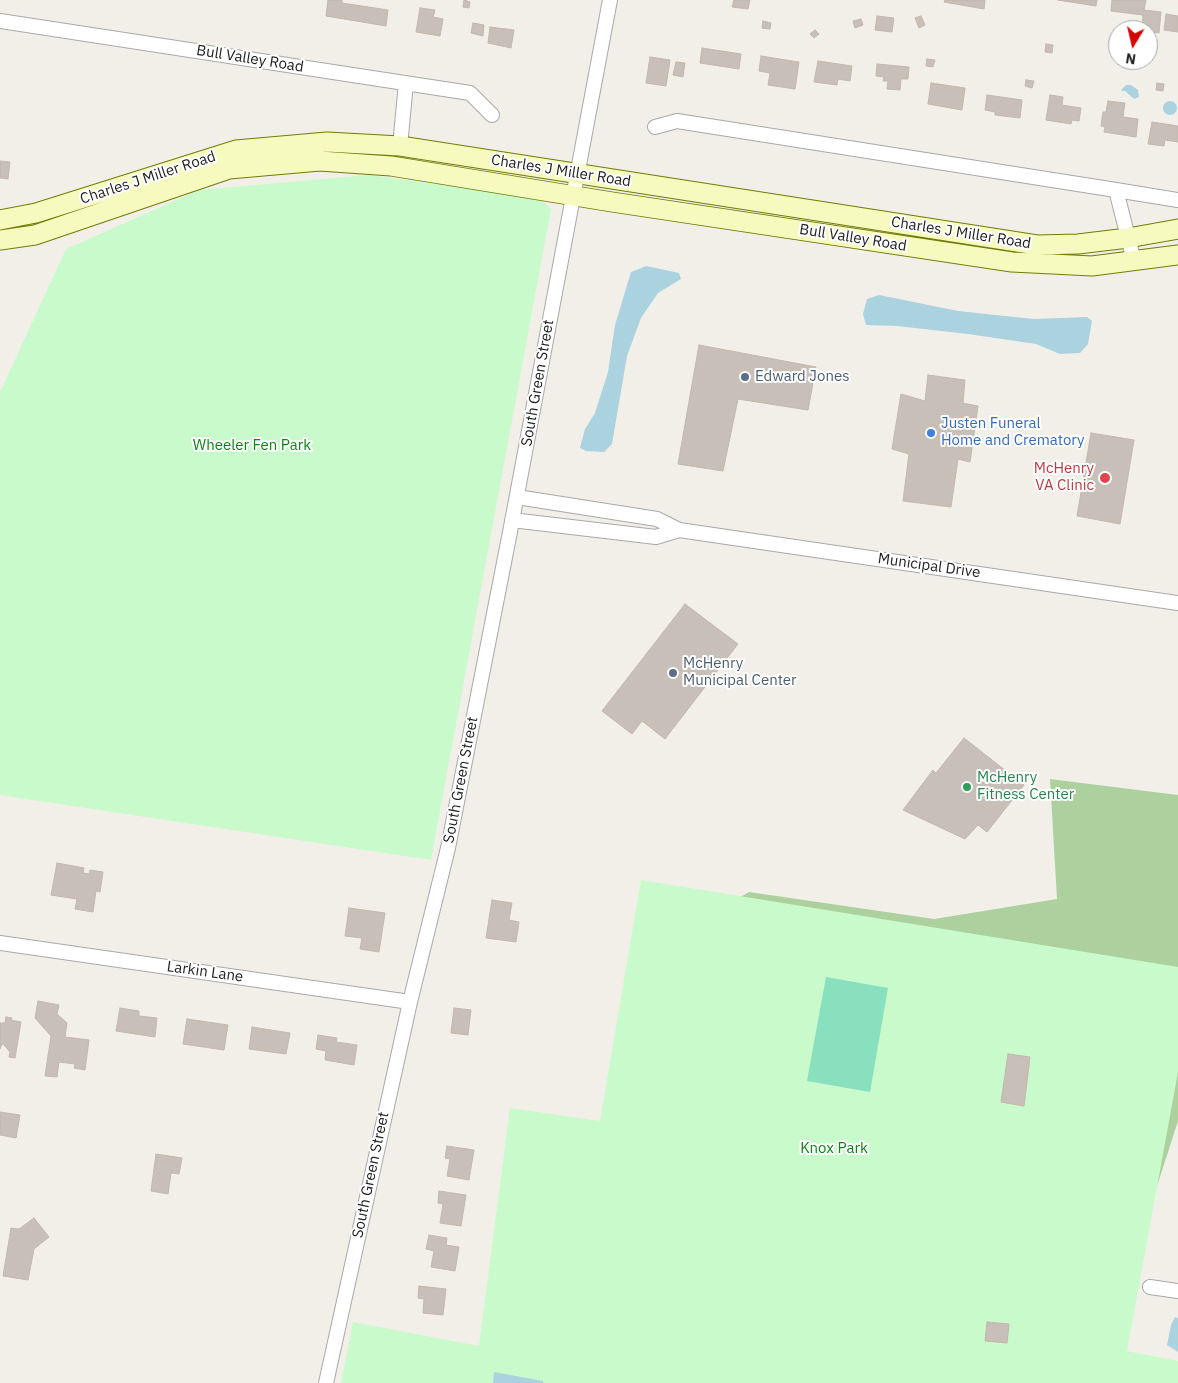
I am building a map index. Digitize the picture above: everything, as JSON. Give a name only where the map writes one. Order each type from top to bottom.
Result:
[{"type":"street","name":"South Green Street","points":[[326,1383],[410,1002],[448,848],[517,497],[610,0]]},
{"type":"street","name":"Bull Valley Road","points":[[0,20],[470,93],[492,115]]},
{"type":"street","points":[[400,146],[406,83]]},
{"type":"street","points":[[655,127],[677,120],[1178,200]]},
{"type":"street","name":"Charles J Miller Road","points":[[0,220],[36,213],[236,150],[328,142],[400,146],[1037,244],[1078,244],[1128,238]]},
{"type":"street","name":"Charles J Miller Road","points":[[0,240],[35,235],[229,169],[320,161],[391,166],[573,195]]},
{"type":"street","points":[[1116,190],[1134,261]]},
{"type":"street","name":"Bull Valley Road","points":[[573,195],[1012,262],[1092,266],[1178,255]]},
{"type":"street","points":[[1128,238],[1178,229]]},
{"type":"street","name":"Municipal Drive","points":[[517,497],[657,519],[679,530],[1178,603]]},
{"type":"street","name":"Municipal Drive","points":[[512,520],[656,537],[679,530]]},
{"type":"street","name":"Larkin Lane","points":[[0,943],[410,1002]]},
{"type":"street","points":[[1150,1287],[1178,1291]]},
{"type":"green space","name":"Wheeler Fen Park","points":[[369,175],[539,198],[551,209],[431,860],[0,795],[0,392],[66,249],[199,190]]},
{"type":"green space","points":[[1050,779],[1178,795],[1178,1121],[1149,1211],[892,1383],[717,911],[749,892],[934,919],[1057,899]]},
{"type":"green space","name":"Knox Park","points":[[641,880],[1178,967],[1178,1072],[1127,1351],[1178,1361],[1178,1383],[341,1383],[353,1322],[479,1346],[510,1108],[600,1121]]},
{"type":"green space","points":[[826,977],[888,988],[870,1092],[807,1081]]},
{"type":"water","points":[[1126,85],[1131,85],[1138,90],[1139,97],[1134,99],[1125,91],[1122,91]]},
{"type":"water","points":[[1170,101],[1175,103],[1177,108],[1175,113],[1170,115],[1165,113],[1163,108],[1165,103]]},
{"type":"water","points":[[646,266],[679,273],[681,279],[658,293],[641,318],[627,356],[612,444],[604,452],[586,451],[580,448],[585,429],[595,413],[608,372],[615,325],[631,272]]},
{"type":"water","points":[[879,295],[958,311],[1034,319],[1087,317],[1092,321],[1088,344],[1080,353],[1060,354],[1036,344],[897,326],[866,325],[863,314],[867,299]]},
{"type":"water","points":[[1175,1317],[1178,1318],[1178,1352],[1167,1345],[1171,1325]]},
{"type":"water","points":[[494,1372],[543,1381],[543,1383],[493,1383]]},
{"type":"building","points":[[328,0],[342,0],[342,3],[388,10],[386,26],[326,16]]},
{"type":"building","points":[[464,0],[470,2],[469,8],[463,7]]},
{"type":"building","points":[[734,0],[750,0],[748,9],[732,7]]},
{"type":"building","points":[[945,0],[985,0],[984,9],[944,2]]},
{"type":"building","points":[[1058,0],[1097,0],[1096,6]]},
{"type":"building","points":[[1112,0],[1146,0],[1144,10],[1161,12],[1159,33],[1158,20],[1143,20],[1143,15],[1111,11]]},
{"type":"building","points":[[420,8],[435,10],[433,17],[443,19],[440,36],[416,32]]},
{"type":"building","points":[[1166,14],[1178,16],[1178,32],[1164,30]]},
{"type":"building","points":[[877,16],[894,18],[892,32],[875,30]]},
{"type":"building","points":[[921,16],[925,25],[919,28],[915,18]]},
{"type":"building","points":[[861,19],[863,25],[855,28],[853,21]]},
{"type":"building","points":[[763,21],[771,23],[770,29],[762,28]]},
{"type":"building","points":[[473,23],[484,25],[483,36],[471,33]]},
{"type":"building","points":[[490,27],[514,30],[511,48],[488,43]]},
{"type":"building","points":[[815,30],[819,34],[814,38],[810,34]]},
{"type":"building","points":[[1046,44],[1053,45],[1052,53],[1045,52]]},
{"type":"building","points":[[702,48],[741,54],[739,69],[700,63]]},
{"type":"building","points":[[761,56],[799,62],[795,89],[768,85],[770,73],[759,71]]},
{"type":"building","points":[[650,57],[670,60],[666,86],[646,83]]},
{"type":"building","points":[[927,59],[935,60],[933,67],[926,66]]},
{"type":"building","points":[[818,61],[852,66],[850,81],[838,79],[837,85],[814,82]]},
{"type":"building","points":[[676,62],[685,63],[683,77],[673,75]]},
{"type":"building","points":[[877,64],[909,67],[908,79],[901,79],[900,90],[887,89],[888,81],[883,81],[884,77],[876,76]]},
{"type":"building","points":[[1026,80],[1034,81],[1032,88],[1025,86]]},
{"type":"building","points":[[931,83],[965,88],[962,110],[928,104]]},
{"type":"building","points":[[1157,83],[1164,84],[1163,91],[1156,90]]},
{"type":"building","points":[[987,95],[1022,100],[1020,118],[995,115],[995,112],[985,110]]},
{"type":"building","points":[[1050,95],[1063,97],[1062,105],[1081,108],[1079,121],[1072,120],[1071,124],[1046,120]]},
{"type":"building","points":[[1108,101],[1125,103],[1123,117],[1138,119],[1136,137],[1104,132],[1105,127],[1101,126],[1103,112],[1106,112]]},
{"type":"building","points":[[1152,122],[1178,126],[1178,142],[1165,140],[1164,146],[1148,144]]},
{"type":"building","points":[[0,161],[10,162],[8,179],[0,178]]},
{"type":"building","points":[[699,345],[816,367],[808,410],[738,399],[723,471],[678,464]]},
{"type":"building","points":[[928,375],[965,380],[963,403],[978,406],[970,462],[958,459],[951,507],[903,501],[909,454],[892,449],[901,394],[925,401]]},
{"type":"building","name":"McHenry VA Clinic","points":[[1091,433],[1134,440],[1120,524],[1077,516]]},
{"type":"building","points":[[685,604],[738,644],[665,739],[642,721],[632,734],[602,711]]},
{"type":"building","points":[[964,738],[1024,785],[987,832],[978,825],[965,839],[903,810],[933,770],[936,773]]},
{"type":"building","points":[[57,863],[84,868],[83,873],[89,874],[90,870],[103,872],[100,892],[96,891],[93,912],[75,909],[77,899],[51,895]]},
{"type":"building","points":[[492,900],[512,903],[509,920],[519,922],[516,942],[486,938]]},
{"type":"building","points":[[349,908],[385,913],[379,952],[360,949],[362,938],[345,936]]},
{"type":"building","points":[[38,1001],[59,1005],[57,1014],[67,1023],[65,1037],[89,1040],[85,1070],[74,1068],[75,1064],[59,1062],[57,1077],[45,1076],[51,1036],[35,1018]]},
{"type":"building","points":[[120,1008],[139,1011],[139,1016],[157,1018],[155,1037],[116,1031]]},
{"type":"building","points":[[454,1008],[471,1010],[468,1035],[451,1033]]},
{"type":"building","points":[[6,1017],[21,1022],[15,1058],[9,1057],[10,1052],[4,1045],[2,1044],[0,1049],[0,1023],[5,1023]]},
{"type":"building","points":[[187,1019],[228,1025],[224,1050],[183,1044]]},
{"type":"building","points":[[252,1027],[290,1033],[286,1054],[249,1049]]},
{"type":"building","points":[[318,1035],[337,1038],[336,1042],[357,1045],[354,1065],[325,1060],[326,1051],[316,1049]]},
{"type":"building","points":[[1008,1054],[1030,1057],[1024,1106],[1001,1102]]},
{"type":"building","points":[[0,1112],[20,1115],[16,1138],[0,1135]]},
{"type":"building","points":[[447,1146],[474,1150],[469,1180],[447,1176],[450,1159],[445,1158]]},
{"type":"building","points":[[156,1154],[182,1158],[179,1174],[171,1173],[168,1194],[151,1191]]},
{"type":"building","points":[[439,1191],[466,1195],[461,1226],[440,1223],[443,1204],[438,1203]]},
{"type":"building","points":[[34,1218],[49,1237],[34,1249],[28,1280],[3,1276],[11,1228],[19,1229]]},
{"type":"building","points":[[429,1235],[447,1238],[446,1245],[459,1247],[455,1271],[431,1267],[434,1251],[426,1249]]},
{"type":"building","points":[[419,1286],[446,1289],[443,1315],[423,1313],[424,1299],[418,1298]]},
{"type":"building","points":[[987,1322],[1009,1324],[1007,1343],[985,1341]]},
{"type":"place","name":"Edward Jones","points":[[745,377]]},
{"type":"place","name":"Justen Funeral Home and Crematory","points":[[931,433]]},
{"type":"place","name":"McHenry VA Clinic","points":[[1105,478]]},
{"type":"place","name":"McHenry Municipal Center","points":[[673,673]]},
{"type":"place","name":"McHenry Fitness Center","points":[[967,787]]}]
